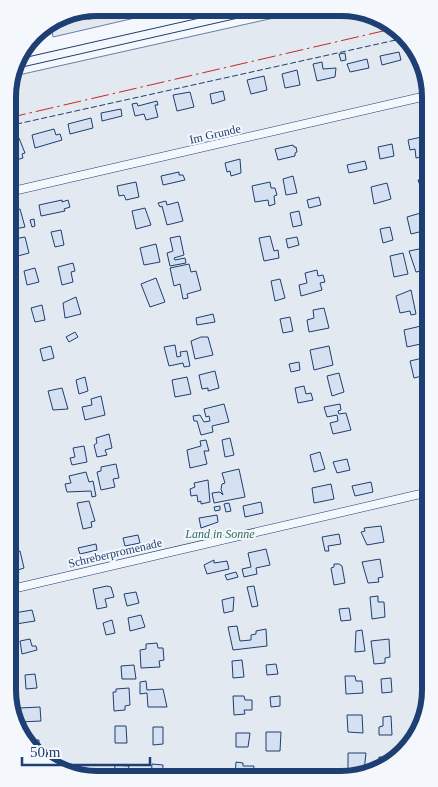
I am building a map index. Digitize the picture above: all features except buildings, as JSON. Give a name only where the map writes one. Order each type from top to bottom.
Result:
[{"type":"lane","name":"Im Grunde","points":[[16,190],[422,97]]},
{"type":"lane","name":"Schreberpromenade","points":[[16,588],[422,494]]},
{"type":"green space","name":"Land in Sonne","points":[[283,16],[341,16],[367,21],[394,36],[402,44],[413,61],[422,97],[422,695],[417,716],[405,739],[386,757],[377,762],[341,771],[87,770],[66,765],[44,751],[36,743],[25,726],[16,690],[16,97],[19,75]]},
{"type":"shaded area","points":[[144,16],[53,37],[52,31],[57,27],[85,17]]},
{"type":"tram line","points":[[27,57],[209,16]]},
{"type":"tram line","points":[[23,67],[247,16]]},
{"type":"fence","points":[[16,124],[398,40]]},
{"type":"power","points":[[16,116],[386,30]]}]
